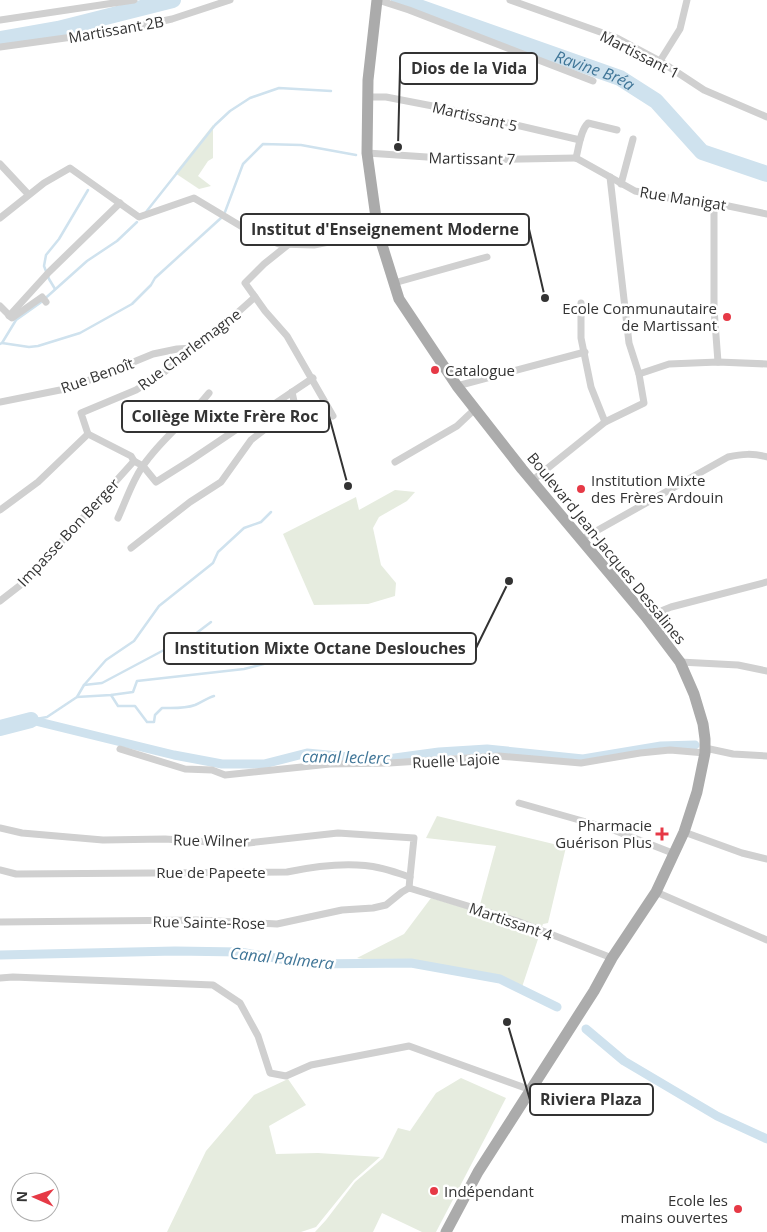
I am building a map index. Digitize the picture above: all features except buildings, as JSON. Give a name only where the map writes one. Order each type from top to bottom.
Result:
[{"type":"main road","name":"Boulevard Jean-Jacques Dessalines","points":[[377,0],[368,80],[367,153],[378,232],[399,299],[457,386],[522,469],[646,617],[680,662],[694,694],[703,724],[705,751],[698,792],[675,854],[656,892],[612,958],[594,991],[478,1172],[446,1232]]},
{"type":"street","points":[[0,20],[134,0]]},
{"type":"street","name":"Martissant 2B","points":[[0,46],[116,31],[172,19],[230,0]]},
{"type":"street","points":[[377,0],[409,10],[593,81]]},
{"type":"street","name":"Martissant 1","points":[[510,0],[617,38],[660,61],[704,90],[767,117]]},
{"type":"street","points":[[660,61],[680,29],[687,0]]},
{"type":"street","name":"Martissant 5","points":[[369,97],[386,97],[443,108],[580,140]]},
{"type":"street","points":[[576,158],[585,125],[588,123],[617,130]]},
{"type":"street","points":[[621,184],[633,139]]},
{"type":"street","name":"Martissant 7","points":[[367,153],[472,160],[576,158]]},
{"type":"street","name":"Rue Manigat","points":[[576,158],[635,191],[669,198],[714,203],[767,214]]},
{"type":"street","points":[[0,164],[28,194]]},
{"type":"street","points":[[0,218],[28,194],[70,168],[139,217],[194,198],[254,234],[279,244],[314,245],[378,232]]},
{"type":"street","points":[[533,480],[605,422],[644,403],[639,374],[629,343],[610,177]]},
{"type":"street","points":[[9,316],[43,278],[120,203]]},
{"type":"street","points":[[714,203],[714,309],[718,362]]},
{"type":"street","points":[[289,244],[264,264],[245,283],[287,336],[334,416]]},
{"type":"street","points":[[394,283],[487,257]]},
{"type":"street","name":"Rue Charlemagne","points":[[88,434],[81,414],[136,390],[163,373],[255,297]]},
{"type":"street","points":[[0,306],[12,318],[44,299]]},
{"type":"street","points":[[581,303],[581,338],[591,387],[605,422]]},
{"type":"street","name":"Rue Benoît","points":[[0,402],[70,388],[154,354],[193,348]]},
{"type":"street","points":[[457,386],[585,352]]},
{"type":"street","points":[[639,374],[669,364],[718,362],[767,364]]},
{"type":"street","points":[[0,510],[38,482],[88,434],[131,456],[134,461],[143,466],[156,482],[313,378]]},
{"type":"street","points":[[131,548],[190,502],[221,482],[251,440],[294,406],[292,392]]},
{"type":"street","points":[[118,518],[148,458],[209,394]]},
{"type":"street","points":[[395,462],[457,426],[476,409]]},
{"type":"street","points":[[582,540],[728,456],[744,453],[767,457]]},
{"type":"street","name":"Impasse Bon Berger","points":[[0,601],[27,580],[134,461]]},
{"type":"street","points":[[646,617],[671,607],[767,582]]},
{"type":"street","points":[[680,662],[738,665],[767,671]]},
{"type":"street","name":"Ruelle Lajoie","points":[[120,749],[185,769],[212,770],[225,774],[330,764],[389,763],[499,756],[582,763],[670,750],[767,756]]},
{"type":"street","points":[[519,803],[611,829],[675,854]]},
{"type":"street","name":"Rue Wilner","points":[[0,828],[22,833],[103,840],[165,839],[239,844],[338,833],[414,838],[410,877]]},
{"type":"street","points":[[684,832],[742,853],[767,859]]},
{"type":"street","name":"Rue de Papeete","points":[[0,870],[16,874],[286,872],[309,868],[356,865],[379,867],[410,877]]},
{"type":"street","points":[[410,877],[410,888]]},
{"type":"street","name":"Rue Sainte-Rose","points":[[0,922],[198,920],[278,924],[342,910],[373,908],[386,905],[410,888]]},
{"type":"street","name":"Martissant 4","points":[[410,888],[517,922],[612,958]]},
{"type":"street","points":[[656,892],[767,940]]},
{"type":"street","points":[[0,978],[213,985],[240,1002],[258,1036],[270,1073],[286,1076],[311,1064],[409,1046],[531,1090]]},
{"type":"shaded area","points":[[213,125],[213,158],[208,161],[198,176],[211,186],[199,189],[175,173]]},
{"type":"shaded area","points":[[395,490],[415,492],[407,501],[379,517],[373,528],[381,565],[396,583],[395,596],[368,604],[314,605],[283,534],[356,497],[359,510]]},
{"type":"shaded area","points":[[437,816],[566,847],[548,923],[543,924],[521,990],[504,982],[357,958],[404,934],[431,898],[478,912],[496,846],[426,838]]},
{"type":"shaded area","points":[[461,1078],[506,1098],[436,1232],[422,1232],[382,1213],[373,1232],[315,1232],[355,1182],[383,1158],[398,1128],[410,1131],[436,1093]]},
{"type":"shaded area","points":[[288,1079],[306,1105],[269,1126],[276,1154],[318,1153],[380,1157],[354,1180],[316,1227],[301,1232],[167,1232],[206,1151],[254,1095]]},
{"type":"waterway","points":[[0,39],[58,29],[173,0]]},
{"type":"waterway","name":"Ravine Bréa","points":[[399,0],[620,78],[656,101],[702,152],[767,174]]},
{"type":"waterway","points":[[146,212],[215,125],[230,111],[250,98],[279,88],[331,91]]},
{"type":"waterway","points":[[225,212],[243,164],[263,144],[301,145],[356,155]]},
{"type":"waterway","points":[[55,289],[44,266],[46,255],[59,239],[88,190]]},
{"type":"waterway","points":[[2,343],[29,347],[38,346],[80,333],[132,304],[151,285],[155,278],[221,218]]},
{"type":"waterway","points":[[0,344],[16,320],[40,303],[87,261],[117,241],[137,222]]},
{"type":"waterway","points":[[84,685],[106,660],[134,641],[159,606],[213,563],[218,552],[244,528],[261,522],[271,512]]},
{"type":"waterway","points":[[31,720],[47,717],[77,697],[84,685],[102,683],[190,638],[211,622]]},
{"type":"waterway","points":[[77,697],[133,692],[137,681],[244,669],[319,650]]},
{"type":"waterway","points":[[111,695],[118,706],[135,706],[147,722],[154,722],[155,715],[162,708],[191,706],[214,696]]},
{"type":"waterway","name":"canal leclerc","points":[[31,720],[174,755],[222,764],[264,764],[307,753],[380,760],[439,752],[487,749],[583,759],[661,746],[695,745]]},
{"type":"waterway","points":[[0,728],[31,720]]},
{"type":"waterway","name":"Canal Palmera","points":[[0,955],[175,951],[240,952],[310,964],[411,963],[500,979],[557,1007]]},
{"type":"waterway","name":"Canal Palmera","points":[[586,1029],[624,1061],[717,1116],[767,1139]]},
{"type":"place","name":"Dios de la Vida","points":[[398,147]]},
{"type":"place","name":"Institut d'Enseignement Moderne","points":[[545,298]]},
{"type":"place","name":"Ecole Communautaire de Martissant","points":[[727,317]]},
{"type":"place","name":"Catalogue","points":[[435,370]]},
{"type":"place","name":"Collège Mixte Frère Roc","points":[[348,486]]},
{"type":"place","name":"Institution Mixte des Frères Ardouin","points":[[581,489]]},
{"type":"place","name":"Institution Mixte Octane Deslouches","points":[[509,581]]},
{"type":"place","name":"Pharmacie Guérison Plus","points":[[662,834]]},
{"type":"place","name":"Riviera Plaza","points":[[507,1022]]},
{"type":"place","name":"Indépendant","points":[[434,1191]]},
{"type":"place","name":"Ecole les mains ouvertes","points":[[738,1209]]}]
